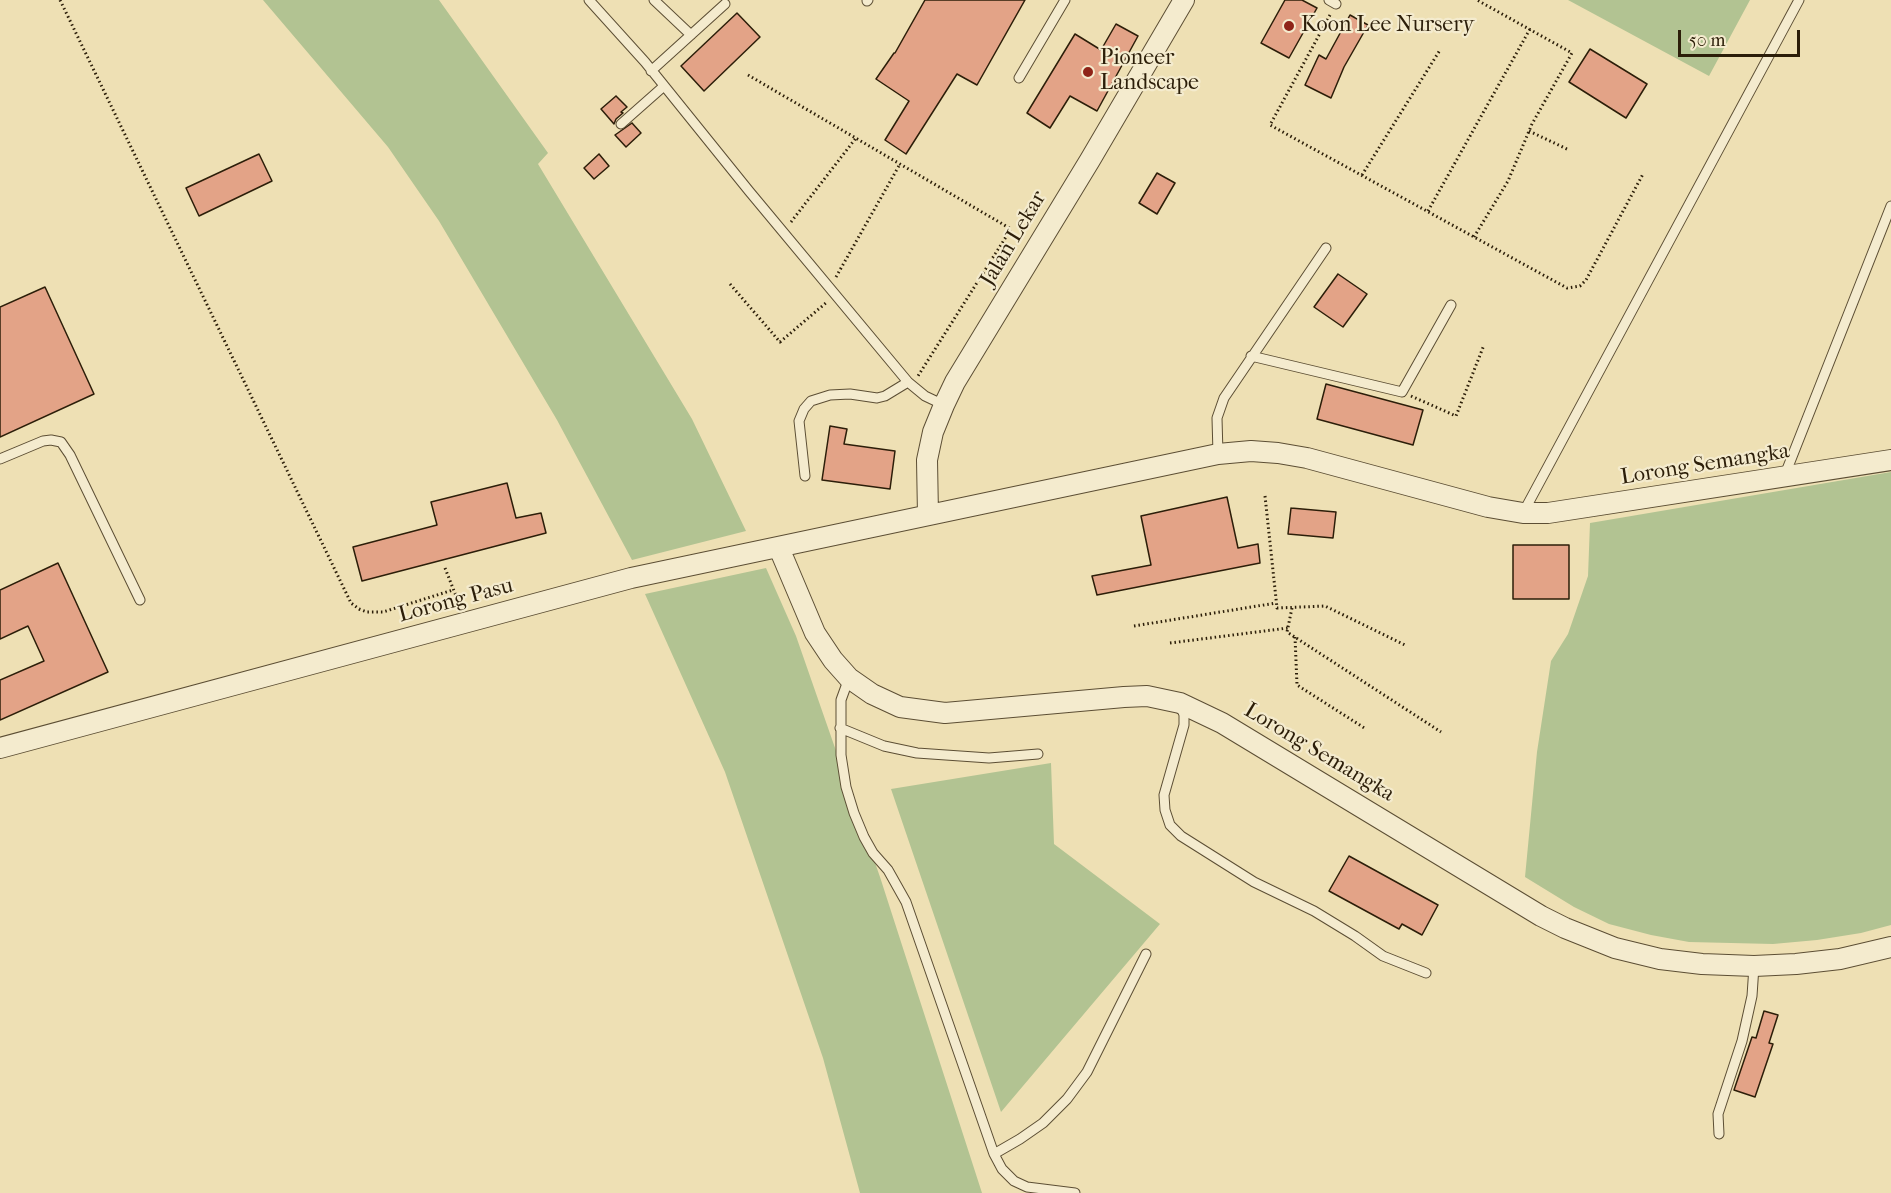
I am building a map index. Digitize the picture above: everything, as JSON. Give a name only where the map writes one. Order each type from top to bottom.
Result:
[{"type":"street","name":"Jalan Lekar","points":[[928,515],[927,460],[933,432],[955,382],[1184,0]]},
{"type":"street","name":"Lorong Semangka","points":[[928,515],[1218,454],[1251,451],[1307,458],[1488,507],[1523,513],[1576,510],[1891,460]]},
{"type":"street","name":"Lorong Pasu","points":[[0,748],[631,578],[928,515]]},
{"type":"street","name":"Lorong Semangka","points":[[779,548],[815,633],[833,660],[849,678],[872,694],[900,707],[945,713],[1148,696],[1180,703],[1222,723],[1541,916],[1615,948],[1660,959],[1702,964],[1754,966],[1840,959],[1891,947]]},
{"type":"lane","points":[[589,0],[664,86],[908,382],[925,396],[944,405]]},
{"type":"lane","points":[[654,0],[690,35]]},
{"type":"lane","points":[[1019,78],[1065,0]]},
{"type":"lane","points":[[1523,513],[1799,0]]},
{"type":"lane","points":[[651,71],[725,4]]},
{"type":"lane","points":[[621,124],[664,86]]},
{"type":"lane","points":[[1784,477],[1891,206]]},
{"type":"lane","points":[[1218,454],[1217,427],[1224,398],[1326,248]]},
{"type":"lane","points":[[1251,356],[1402,392],[1451,305]]},
{"type":"lane","points":[[805,476],[799,421],[804,409],[811,401],[830,395],[850,394],[877,398],[885,396],[908,382]]},
{"type":"lane","points":[[0,459],[44,441],[61,442],[70,455],[140,600]]},
{"type":"lane","points":[[849,678],[842,700],[840,728],[846,787],[868,845],[888,870],[906,902],[994,1154],[1002,1169],[1014,1181],[1027,1187],[1075,1193]]},
{"type":"lane","points":[[1180,703],[1184,725],[1164,795],[1165,810],[1170,825],[1181,836],[1254,882],[1314,911],[1383,956],[1426,974]]},
{"type":"lane","points":[[840,728],[884,746],[917,753],[989,758],[1038,754]]},
{"type":"lane","points":[[994,1154],[1043,1123],[1067,1099],[1087,1072],[1146,954]]},
{"type":"lane","points":[[1719,1134],[1718,1114],[1742,1041],[1752,996],[1754,966]]},
{"type":"lane","points":[[1014,1181],[1015,1193]]},
{"type":"path","points":[[60,0],[351,603],[367,612],[383,612],[453,590]]},
{"type":"path","points":[[1474,237],[1508,181],[1529,131],[1572,53],[1477,0]]},
{"type":"path","points":[[1333,2],[1270,124],[1567,288],[1580,286],[1586,280],[1643,174]]},
{"type":"path","points":[[1428,211],[1530,29]]},
{"type":"path","points":[[1362,175],[1440,50]]},
{"type":"path","points":[[748,75],[1011,229],[921,374],[908,382]]},
{"type":"path","points":[[1529,131],[1569,150]]},
{"type":"path","points":[[783,232],[856,138]]},
{"type":"path","points":[[730,284],[780,342],[833,292],[900,164]]},
{"type":"path","points":[[1402,392],[1456,416],[1484,345]]},
{"type":"path","points":[[1265,496],[1277,608],[1326,606],[1407,646]]},
{"type":"path","points":[[445,568],[467,623]]},
{"type":"path","points":[[1134,626],[1276,603]]},
{"type":"path","points":[[1292,608],[1287,633],[1441,732]]},
{"type":"path","points":[[1170,643],[1288,628]]},
{"type":"path","points":[[1295,638],[1297,685],[1366,729]]},
{"type":"green space","points":[[263,0],[439,0],[548,153],[538,164],[692,419],[746,531],[632,560],[557,420],[439,221],[388,147]]},
{"type":"green space","points":[[1568,0],[1750,0],[1709,76]]},
{"type":"green space","points":[[1891,472],[1891,925],[1861,933],[1773,944],[1689,942],[1609,924],[1574,907],[1525,877],[1537,752],[1551,661],[1568,634],[1588,576],[1590,523]]},
{"type":"green space","points":[[766,568],[796,636],[880,877],[982,1193],[860,1193],[823,1058],[725,772],[645,594]]},
{"type":"green space","points":[[1051,763],[1054,844],[1160,924],[1001,1112],[891,789]]},
{"type":"building","points":[[925,0],[1025,0],[977,85],[957,74],[906,154],[885,140],[909,101],[876,79],[895,53]]},
{"type":"building","name":"Koon Lee Nursery","points":[[1285,0],[1302,0],[1317,8],[1289,58],[1261,43]]},
{"type":"building","points":[[737,13],[760,37],[704,91],[681,66]]},
{"type":"building","points":[[1350,15],[1368,25],[1344,67],[1331,98],[1305,85],[1319,55],[1326,59]]},
{"type":"building","points":[[1116,24],[1138,36],[1097,111],[1070,96],[1050,128],[1027,113],[1075,34],[1101,50]]},
{"type":"building","points":[[1590,49],[1647,84],[1626,118],[1569,82]]},
{"type":"building","points":[[616,96],[627,107],[614,124],[601,109]]},
{"type":"building","points":[[632,123],[641,133],[626,147],[615,135]]},
{"type":"building","points":[[259,154],[272,181],[199,216],[186,188]]},
{"type":"building","points":[[599,154],[609,166],[594,179],[584,168]]},
{"type":"building","points":[[1157,173],[1175,183],[1157,214],[1139,203]]},
{"type":"building","points":[[1338,274],[1367,294],[1343,327],[1314,307]]},
{"type":"building","points":[[45,287],[94,394],[0,437],[0,307]]},
{"type":"building","points":[[1326,384],[1423,410],[1413,445],[1317,419]]},
{"type":"building","points":[[830,426],[847,429],[844,444],[895,451],[890,489],[822,480]]},
{"type":"building","points":[[507,483],[516,518],[541,513],[546,533],[362,581],[353,547],[437,525],[431,502]]},
{"type":"building","points":[[1227,497],[1238,548],[1258,544],[1260,563],[1097,595],[1092,576],[1151,565],[1141,516]]},
{"type":"building","points":[[1291,508],[1336,512],[1333,538],[1288,534]]},
{"type":"building","points":[[1513,545],[1569,545],[1569,599],[1513,599]]},
{"type":"building","points":[[58,563],[108,672],[0,720],[0,680],[44,661],[28,626],[0,639],[0,590]]},
{"type":"building","points":[[1349,856],[1438,905],[1422,935],[1402,924],[1399,929],[1329,891]]},
{"type":"building","points":[[1764,1011],[1778,1015],[1769,1043],[1773,1044],[1755,1097],[1734,1090],[1752,1037],[1756,1038]]},
{"type":"place","name":"Koon Lee Nursery","points":[[1289,26]]},
{"type":"place","name":"Pioneer Landscape","points":[[1088,72]]}]
